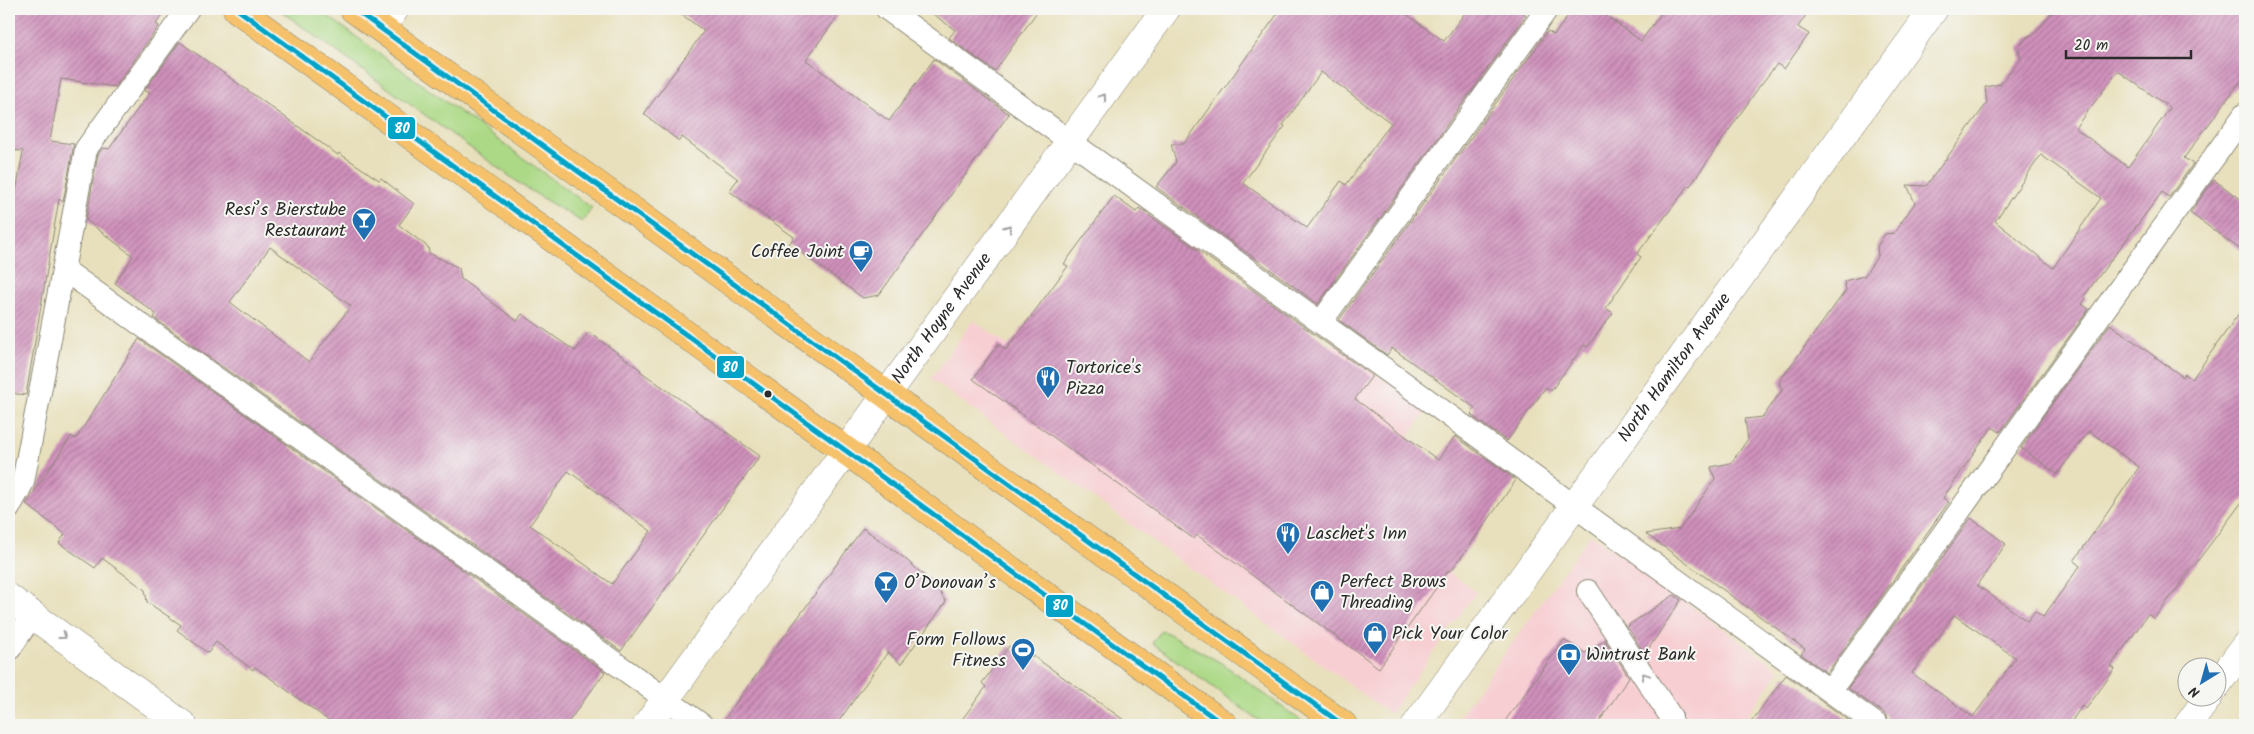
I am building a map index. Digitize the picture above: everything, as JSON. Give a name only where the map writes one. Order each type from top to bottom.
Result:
[{"type":"main road","points":[[237,9],[1224,725]]},
{"type":"main road","points":[[354,9],[388,19],[887,396],[1343,725]]},
{"type":"street","name":"North Hoyne Avenue","points":[[647,725],[1166,9]]},
{"type":"street","name":"North Hamilton Avenue","points":[[1416,725],[1573,505],[1934,9]]},
{"type":"street","points":[[9,598],[183,725]]},
{"type":"street","points":[[2226,672],[2245,646]]},
{"type":"street","points":[[2188,725],[2202,706]]},
{"type":"lane","points":[[9,508],[23,482],[86,149],[188,9]]},
{"type":"lane","points":[[887,9],[1877,725]]},
{"type":"lane","points":[[1321,322],[1547,9]]},
{"type":"lane","points":[[1830,691],[2245,114]]},
{"type":"lane","points":[[63,269],[702,725]]},
{"type":"lane","points":[[1588,591],[1672,717]]},
{"type":"lane","points":[[9,650],[33,614]]},
{"type":"shaded area","points":[[973,320],[1222,500],[1334,343],[1427,411],[1358,506],[1476,592],[1390,714],[931,379]]},
{"type":"shaded area","points":[[1591,534],[1780,670],[1740,725],[1453,725]]},
{"type":"green space","points":[[278,9],[318,9],[592,208],[582,222],[526,188]]},
{"type":"green space","points":[[1162,630],[1223,664],[1307,725],[1265,725],[1152,643]]},
{"type":"building","points":[[9,9],[167,9],[156,24],[159,26],[115,87],[61,79],[50,141],[74,144],[63,202],[59,199],[26,395],[9,393],[9,233],[23,151],[9,150]]},
{"type":"building","points":[[674,9],[843,9],[806,60],[889,121],[934,59],[1009,114],[879,295],[863,298],[789,244],[794,237],[729,191],[738,179],[682,137],[679,141],[644,114],[704,31]]},
{"type":"building","points":[[926,9],[1039,9],[995,71],[949,38],[955,30]]},
{"type":"building","points":[[1281,9],[1399,9],[1444,41],[1468,9],[1518,9],[1526,15],[1318,304],[1156,187],[1176,162],[1171,144],[1184,144]],"holes":[[[1321,72],[1391,123],[1346,185],[1341,181],[1307,228],[1243,183],[1285,126],[1283,125]]]},
{"type":"building","points":[[1573,9],[1597,9],[1641,41],[1664,9],[1810,9],[1798,27],[1809,34],[1784,69],[1777,64],[1759,87],[1690,186],[1637,254],[1641,257],[1606,308],[1613,313],[1587,347],[1584,345],[1551,391],[1546,387],[1507,441],[1471,415],[1475,408],[1392,348],[1387,355],[1339,320],[1548,31],[1554,35]]},
{"type":"building","points":[[2054,9],[2245,9],[2245,75],[2184,158],[2193,164],[2169,197],[2162,192],[2084,296],[2086,298],[2082,304],[2089,309],[2000,432],[1992,427],[1943,498],[1949,502],[1827,673],[1801,654],[1805,649],[1646,534],[1680,529],[1715,479],[1711,467],[1731,463],[1748,439],[1745,419],[1763,417],[1782,390],[1779,382],[1846,290],[1844,281],[1864,276],[1878,256],[1877,246],[1885,234],[1894,233],[1915,203],[1907,185],[1926,186],[1987,103],[1985,87],[2000,84],[2021,58],[2018,49],[2027,37],[2035,34]],"holes":[[[2118,71],[2170,108],[2128,167],[2075,128]],[[2041,155],[2101,198],[2053,268],[1995,221]]]},
{"type":"building","points":[[180,42],[338,155],[339,153],[379,180],[381,178],[414,204],[399,225],[428,247],[429,253],[459,268],[461,279],[517,321],[522,314],[575,351],[589,332],[640,371],[760,456],[621,651],[154,318],[156,314],[115,283],[133,256],[86,220],[98,154],[103,148],[109,149],[150,92],[144,91]],"holes":[[[270,247],[351,306],[309,362],[230,302]],[[568,471],[651,531],[612,584],[530,525]]]},
{"type":"building","points":[[2214,180],[2245,202],[2245,253],[2190,213]]},
{"type":"building","points":[[1114,196],[1136,212],[1139,208],[1372,376],[1355,399],[1438,460],[1455,436],[1516,480],[1379,668],[1197,535],[1194,539],[973,379],[998,344],[1006,350],[1068,266],[1064,264]]},
{"type":"building","points":[[2245,305],[2245,498],[2154,619],[2148,614],[2111,666],[2115,669],[2086,709],[2082,706],[2069,725],[1890,725],[1885,714],[1848,688],[1971,518],[2006,544],[1977,585],[2027,621],[2035,611],[2043,617],[2080,566],[2074,561],[2139,467],[2089,431],[2057,474],[2021,448],[2110,324],[2183,377],[2185,374],[2192,379]],"holes":[[[1954,615],[2016,658],[1973,717],[1912,673]]]},
{"type":"building","points":[[139,339],[605,672],[566,725],[335,725],[255,667],[253,670],[216,642],[208,653],[177,630],[181,625],[147,602],[145,590],[102,558],[95,568],[59,543],[65,534],[26,504],[71,436],[76,439]]},
{"type":"building","points":[[863,528],[903,557],[936,586],[946,602],[901,664],[888,652],[836,725],[720,725]]},
{"type":"building","points":[[1674,595],[1681,600],[1645,654],[1627,626]]},
{"type":"building","name":"Wintrust Bank","points":[[1564,640],[1585,653],[1605,640],[1629,677],[1597,725],[1502,725]]},
{"type":"building","points":[[1009,646],[1026,659],[1033,656],[1131,725],[958,725],[986,687],[982,683]]},
{"type":"building","points":[[1786,675],[1855,725],[1749,725]]},
{"type":"transit line","name":"80","points":[[237,9],[1224,725]]},
{"type":"transit line","name":"80","points":[[354,9],[1343,725]]},
{"type":"place","name":"Resi’s Bierstube Restaurant","points":[[364,241]]},
{"type":"place","name":"Coffee Joint","points":[[861,273]]},
{"type":"place","name":"Tortorice's Pizza","points":[[1048,399]]},
{"type":"place","name":"Laschet's Inn","points":[[1288,555]]},
{"type":"place","name":"O’Donovan’s","points":[[886,604]]},
{"type":"place","name":"Perfect Brows Threading","points":[[1322,613]]},
{"type":"place","name":"Pick Your Color","points":[[1375,655]]},
{"type":"place","name":"Form Follows Fitness","points":[[1023,671]]},
{"type":"place","name":"Wintrust Bank","points":[[1569,676]]}]
